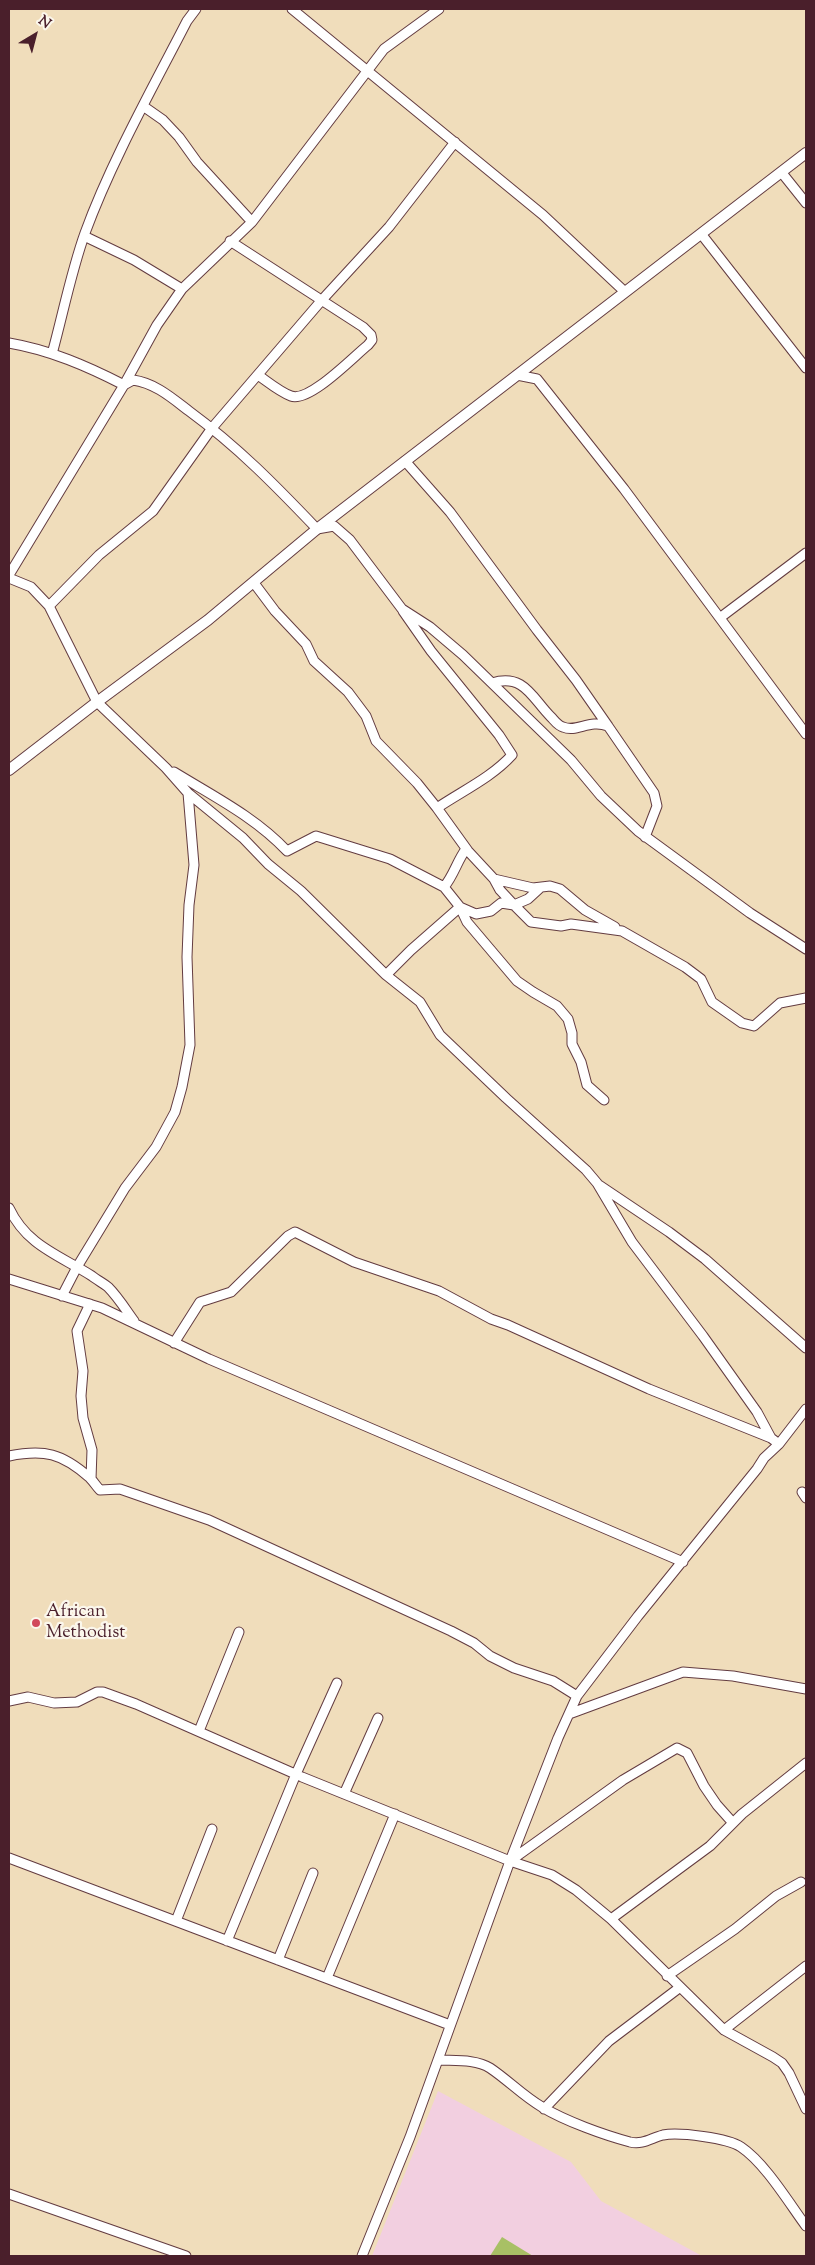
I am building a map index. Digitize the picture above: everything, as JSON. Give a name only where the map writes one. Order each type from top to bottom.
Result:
[{"type":"street","points":[[52,354],[84,236],[143,106],[187,21],[196,9]]},
{"type":"street","points":[[292,9],[543,215],[625,292]]},
{"type":"street","points":[[440,9],[384,50],[252,222],[182,289],[157,325],[124,385],[9,577],[31,587],[49,606],[97,702],[166,768],[188,793],[243,838],[268,864],[301,891],[386,975],[420,1002],[440,1035],[586,1170],[597,1183],[632,1242],[703,1336],[757,1412],[771,1438]]},
{"type":"street","points":[[143,106],[163,120],[179,137],[197,162],[252,222]]},
{"type":"street","points":[[49,606],[98,555],[153,511],[212,428],[321,301],[389,226],[455,142]]},
{"type":"street","points":[[9,770],[208,620],[317,529],[702,235],[806,153]]},
{"type":"street","points":[[782,173],[806,203]]},
{"type":"street","points":[[702,235],[806,368]]},
{"type":"street","points":[[84,236],[134,260],[182,289]]},
{"type":"street","points":[[230,241],[363,327],[371,335],[372,340],[313,392],[300,397],[292,397],[258,375]]},
{"type":"street","points":[[9,343],[52,354],[89,367],[124,385]]},
{"type":"street","points":[[517,375],[537,379],[624,488],[806,733]]},
{"type":"street","points":[[124,385],[133,380],[158,388],[212,428],[246,456],[317,529]]},
{"type":"street","points":[[406,461],[461,526],[576,680],[654,792],[657,806],[645,837]]},
{"type":"street","points":[[317,529],[334,526],[350,540],[431,651],[500,735],[512,755],[503,765],[478,783],[437,808]]},
{"type":"street","points":[[721,617],[806,553]]},
{"type":"street","points":[[254,583],[275,611],[306,644],[314,661],[348,692],[366,716],[376,741],[417,783],[466,849],[494,879],[500,890],[531,922],[561,926],[571,924],[622,931]]},
{"type":"street","points":[[402,609],[430,627],[492,683],[571,760],[602,796],[645,837],[750,913],[806,950]]},
{"type":"street","points":[[492,683],[502,680],[522,685],[530,691],[542,708],[561,727],[573,729],[599,723],[608,726]]},
{"type":"street","points":[[166,768],[244,815],[272,835],[287,851],[316,836],[390,859],[444,887],[460,907],[468,922],[517,980],[532,992],[557,1006],[568,1019],[572,1033],[572,1044],[581,1062],[587,1085],[604,1100]]},
{"type":"street","points":[[62,1296],[77,1267],[125,1188],[156,1147],[175,1112],[182,1087],[190,1045],[189,905],[194,865],[188,793]]},
{"type":"street","points":[[444,887],[451,879],[457,862],[466,849]]},
{"type":"street","points":[[494,879],[540,888],[550,886],[560,889],[586,910],[685,967],[701,979],[712,1002],[742,1023],[754,1026],[780,1004],[806,998]]},
{"type":"street","points":[[460,907],[476,914],[491,912],[501,904],[514,905],[528,899],[540,888]]},
{"type":"street","points":[[386,975],[460,907]]},
{"type":"street","points":[[597,1183],[705,1259],[806,1348]]},
{"type":"street","points":[[9,1208],[14,1218],[32,1239],[48,1253],[77,1267],[107,1287],[136,1323]]},
{"type":"street","points":[[174,1343],[200,1302],[232,1292],[288,1236],[295,1232],[354,1262],[439,1291],[491,1319],[623,1378],[771,1438],[779,1444]]},
{"type":"street","points":[[9,1279],[90,1304],[136,1323],[174,1343],[683,1562]]},
{"type":"street","points":[[90,1304],[77,1331],[83,1370],[81,1396],[83,1418],[92,1450],[91,1479]]},
{"type":"street","points":[[362,2256],[410,2137],[510,1861],[558,1738],[577,1696],[764,1458],[779,1444],[806,1409]]},
{"type":"street","points":[[9,1456],[29,1452],[50,1454],[91,1479],[100,1490],[120,1489],[127,1491],[234,1531],[374,1598],[451,1631],[474,1643],[490,1656],[514,1668],[553,1681],[577,1696]]},
{"type":"street","points":[[199,1731],[239,1632]]},
{"type":"street","points":[[570,1714],[683,1672],[733,1676],[806,1689]]},
{"type":"street","points":[[227,1941],[296,1774],[337,1683]]},
{"type":"street","points":[[9,1701],[28,1696],[54,1703],[77,1702],[96,1692],[103,1692],[199,1731],[344,1794],[510,1861],[552,1875],[576,1890],[611,1919],[679,1988],[724,2030],[773,2056],[782,2064],[789,2073],[806,2109]]},
{"type":"street","points":[[344,1794],[378,1718]]},
{"type":"street","points":[[510,1861],[623,1780],[677,1748],[687,1753],[704,1786],[733,1823]]},
{"type":"street","points":[[611,1919],[710,1846],[756,1802],[806,1763]]},
{"type":"street","points":[[327,1978],[395,1814]]},
{"type":"street","points":[[176,1921],[212,1829]]},
{"type":"street","points":[[9,1858],[450,2025]]},
{"type":"street","points":[[278,1960],[313,1873]]},
{"type":"street","points":[[667,1976],[735,1929],[776,1896],[800,1882]]},
{"type":"street","points":[[724,2030],[806,1966]]},
{"type":"street","points":[[544,2109],[609,2041],[679,1988]]},
{"type":"street","points":[[438,2060],[479,2064],[490,2068],[544,2109],[609,2136],[632,2142],[644,2142],[674,2134],[728,2141],[755,2159],[806,2226]]},
{"type":"street","points":[[9,2194],[186,2256]]},
{"type":"shaded area","points":[[438,2091],[571,2162],[601,2201],[702,2256],[372,2256]]},
{"type":"green space","points":[[502,2237],[533,2256],[490,2256]]},
{"type":"place","name":"African Methodist","points":[[36,1623]]}]
